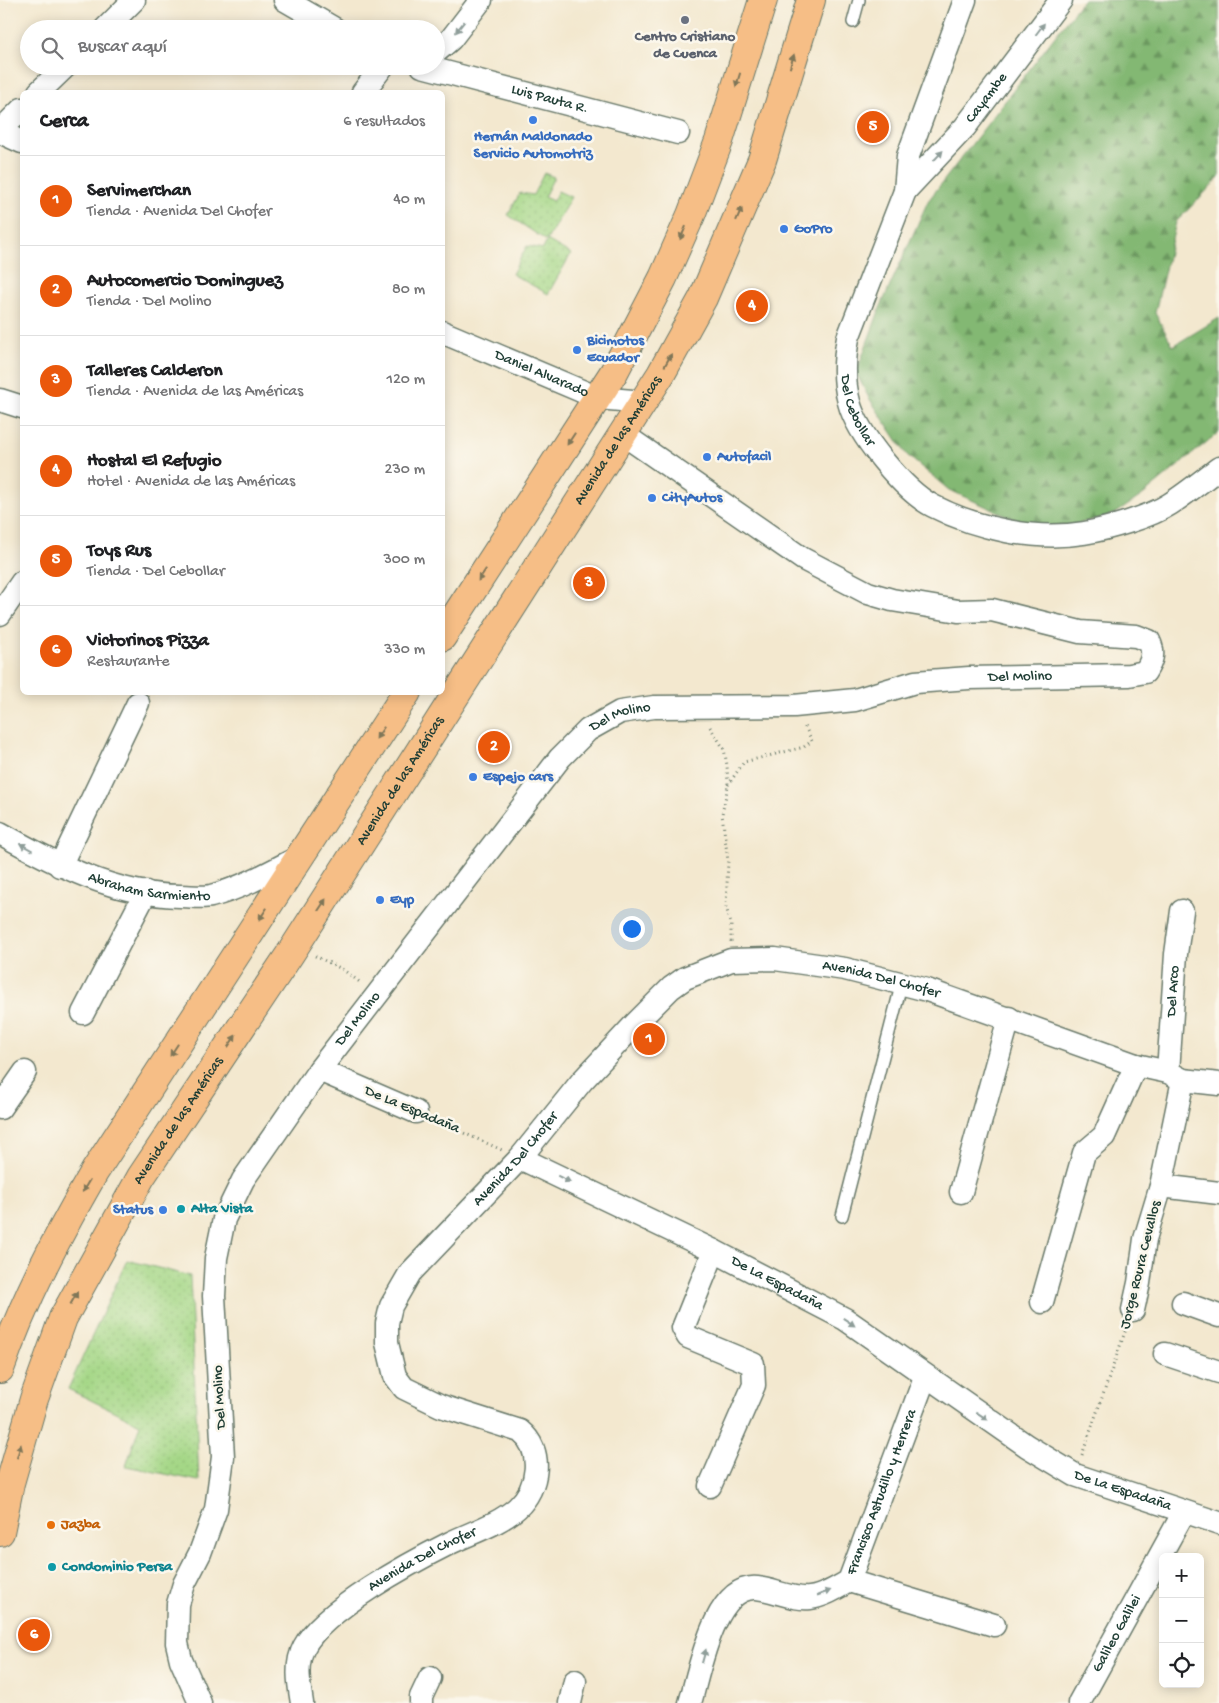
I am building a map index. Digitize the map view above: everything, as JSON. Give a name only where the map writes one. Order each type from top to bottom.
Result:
[{"type":"main road","points":[[445,626],[598,398],[638,326],[692,215],[719,141],[763,0]]},
{"type":"main road","name":"Avenida de las Américas","points":[[0,1532],[10,1483],[34,1399],[63,1318],[141,1177],[290,954],[644,402],[703,298],[762,160],[811,0]]},
{"type":"main road","points":[[0,1368],[5,1336],[54,1242],[95,1171],[302,856],[405,695]]},
{"type":"street","points":[[114,20],[134,0]]},
{"type":"street","points":[[285,0],[319,20]]},
{"type":"street","points":[[445,44],[481,0]]},
{"type":"street","name":"Del Cebollar","points":[[966,0],[908,156],[905,191],[848,338],[844,362],[849,404],[857,423],[876,452],[899,479],[931,505],[966,520],[1008,531],[1040,535],[1083,533],[1124,523],[1169,505],[1219,468]]},
{"type":"street","name":"Cayambe","points":[[905,191],[965,127],[1061,0]]},
{"type":"street","name":"Luis Pauta R.","points":[[445,72],[678,133]]},
{"type":"street","points":[[41,90],[57,75]]},
{"type":"street","points":[[365,90],[376,75]]},
{"type":"street","points":[[20,111],[0,131],[20,141]]},
{"type":"street","name":"Daniel Alvarado","points":[[445,333],[598,398],[644,402]]},
{"type":"street","points":[[0,400],[20,406]]},
{"type":"street","name":"Del Molino","points":[[200,1703],[181,1660],[177,1643],[178,1604],[184,1584],[200,1553],[216,1509],[224,1457],[214,1296],[216,1258],[224,1219],[243,1180],[319,1070],[560,758],[588,730],[620,712],[654,707],[794,706],[855,700],[915,682],[969,678],[1129,675],[1145,672],[1152,657],[1149,641],[1136,636],[1080,632],[992,610],[958,611],[892,600],[868,593],[803,559],[624,435]]},
{"type":"street","points":[[0,614],[20,585]]},
{"type":"street","points":[[60,866],[138,703]]},
{"type":"street","name":"Abraham Sarmiento","points":[[0,833],[60,866],[95,881],[160,895],[209,896],[258,878],[302,856]]},
{"type":"street","points":[[82,1013],[146,892]]},
{"type":"street","name":"Del Arco","points":[[1175,1076],[1176,954],[1182,911]]},
{"type":"street","name":"Avenida Del Chofer","points":[[302,1703],[298,1681],[299,1664],[304,1647],[331,1616],[367,1590],[433,1552],[504,1518],[518,1507],[528,1495],[537,1473],[533,1446],[520,1431],[441,1406],[404,1388],[395,1376],[387,1344],[387,1323],[391,1306],[410,1273],[520,1158],[582,1081],[671,988],[685,978],[731,960],[759,958],[845,969],[902,982],[1009,1018],[1136,1066],[1175,1076],[1219,1084]]},
{"type":"street","points":[[961,1192],[1009,1018]]},
{"type":"street","points":[[1042,1302],[1084,1153],[1104,1136],[1136,1066]]},
{"type":"street","name":"De La Espadaña","points":[[319,1070],[416,1112]]},
{"type":"street","points":[[0,1108],[24,1072]]},
{"type":"street","name":"Jorge Roura Cevallos","points":[[1133,1310],[1145,1239],[1161,1186],[1175,1076]]},
{"type":"street","name":"De La Espadaña","points":[[520,1158],[714,1251],[845,1319],[1027,1446],[1075,1475],[1219,1523]]},
{"type":"street","points":[[1161,1186],[1219,1193]]},
{"type":"street","points":[[710,1486],[754,1385],[755,1374],[753,1364],[688,1337],[683,1328],[714,1251]]},
{"type":"street","points":[[1183,1303],[1219,1316]]},
{"type":"street","points":[[1165,1354],[1219,1372]]},
{"type":"street","name":"Francisco Astudillo y Herrera","points":[[690,1703],[712,1626],[723,1607],[736,1597],[755,1588],[809,1598],[827,1593],[849,1581],[926,1377]]},
{"type":"street","name":"Galileo Galilei","points":[[1079,1703],[1184,1512]]},
{"type":"street","points":[[849,1581],[994,1624]]},
{"type":"street","points":[[421,1703],[430,1678]]},
{"type":"street","points":[[570,1703],[574,1681]]},
{"type":"lane","points":[[853,22],[859,0]]},
{"type":"lane","points":[[842,1216],[902,982]]},
{"type":"path","points":[[728,786],[744,762],[804,747],[812,741],[794,706]]},
{"type":"path","points":[[695,707],[720,739],[724,749],[728,786],[722,814],[728,861],[726,907],[731,924],[731,960]]},
{"type":"path","points":[[310,954],[342,969],[377,996]]},
{"type":"path","name":"De La Espadaña","points":[[416,1112],[520,1158]]},
{"type":"path","name":"Jorge Roura Cevallos","points":[[1075,1475],[1133,1310]]},
{"type":"green space","points":[[1083,0],[1219,0],[1219,178],[1176,222],[1155,313],[1173,346],[1219,318],[1219,432],[1144,494],[1115,514],[1077,524],[1045,527],[1014,519],[949,490],[907,455],[869,398],[856,373],[880,308],[928,201]]},
{"type":"green space","points":[[544,173],[554,177],[544,197],[553,201],[558,191],[571,197],[547,240],[571,254],[548,294],[512,274],[527,246],[543,249],[547,241],[508,215],[520,193],[533,195]]},
{"type":"green space","points":[[127,1260],[190,1276],[199,1481],[126,1466],[140,1424],[68,1389]]},
{"type":"place","name":"Centro Cristiano de Cuenca","points":[[685,20]]},
{"type":"place","name":"Hernán Maldonado Servicio Automotriz","points":[[533,120]]},
{"type":"place","name":"Toys Rus","points":[[873,127]]},
{"type":"place","name":"GoPro","points":[[784,229]]},
{"type":"place","name":"Hostal El Refugio","points":[[752,306]]},
{"type":"place","name":"Bicimotos Ecuador","points":[[577,350]]},
{"type":"place","name":"Autofacil","points":[[707,457]]},
{"type":"place","name":"CityAutos","points":[[652,498]]},
{"type":"place","name":"Talleres Calderon","points":[[589,583]]},
{"type":"place","name":"Autocomercio Dominguez","points":[[494,747]]},
{"type":"place","name":"Espejo cars","points":[[473,777]]},
{"type":"place","name":"Eyp","points":[[380,900]]},
{"type":"place","name":"Servimerchan","points":[[649,1039]]},
{"type":"place","name":"Alta Vista","points":[[181,1209]]},
{"type":"place","name":"Status","points":[[163,1210]]},
{"type":"place","name":"Jazba","points":[[51,1525]]},
{"type":"place","name":"Condominio Persa","points":[[52,1567]]},
{"type":"place","name":"Victorinos Pizza","points":[[34,1635]]}]
